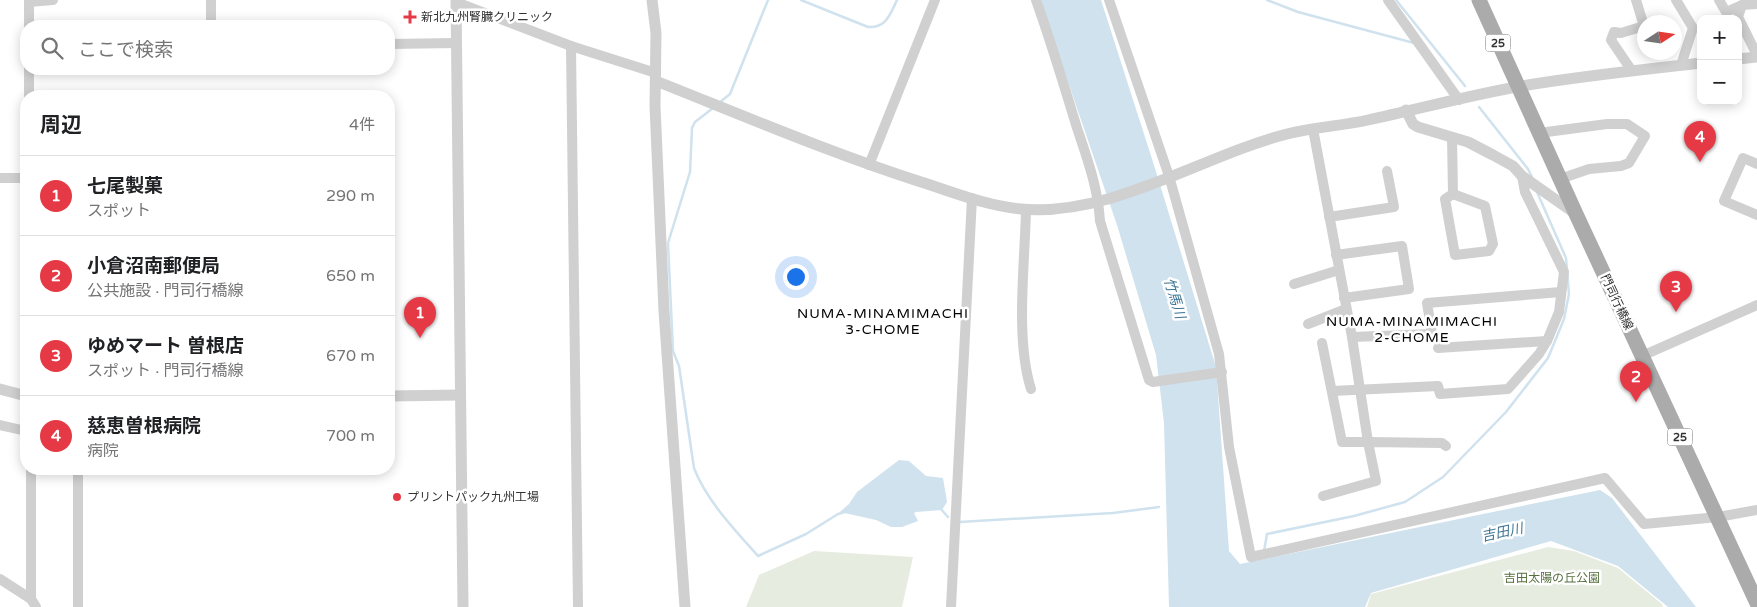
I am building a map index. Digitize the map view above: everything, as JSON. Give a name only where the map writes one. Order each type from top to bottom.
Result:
[{"type":"main road","name":"門司行橋線","points":[[1479,0],[1560,180],[1757,603]]},
{"type":"street","points":[[29,20],[29,1],[53,0]]},
{"type":"street","points":[[211,0],[211,20]]},
{"type":"street","points":[[652,0],[655,15],[665,330],[685,607]]},
{"type":"street","points":[[869,165],[935,0]]},
{"type":"street","points":[[1036,0],[1101,200],[1100,220],[1149,380],[1153,382],[1220,372]]},
{"type":"street","points":[[1109,0],[1166,178],[1219,354],[1229,447],[1251,557],[1605,478],[1644,524],[1718,517],[1757,510]]},
{"type":"street","points":[[1388,0],[1468,98]]},
{"type":"street","points":[[1632,70],[1611,40],[1614,32],[1621,33],[1644,26],[1636,0]]},
{"type":"street","points":[[1676,0],[1693,28],[1681,65]]},
{"type":"street","points":[[1720,0],[1726,12],[1742,5],[1757,4]]},
{"type":"street","points":[[463,607],[456,1],[656,77],[722,107],[869,165],[972,198],[1026,209],[1068,208],[1101,200],[1166,178],[1244,148],[1313,129],[1366,121],[1406,110],[1518,87],[1632,70],[1697,63]]},
{"type":"street","points":[[1742,5],[1738,17],[1757,56],[1742,58]]},
{"type":"street","points":[[395,44],[457,43]]},
{"type":"street","points":[[571,46],[578,607]]},
{"type":"street","points":[[29,75],[29,90]]},
{"type":"street","points":[[1406,110],[1413,124],[1452,137],[1492,154],[1513,166],[1524,178],[1576,214]]},
{"type":"street","points":[[1539,133],[1607,124],[1627,124],[1646,136],[1629,163],[1621,166],[1590,169],[1560,180]]},
{"type":"street","points":[[1313,129],[1352,337],[1376,481],[1323,496]]},
{"type":"street","points":[[1452,137],[1452,194]]},
{"type":"street","points":[[1757,164],[1743,158],[1724,201],[1757,215]]},
{"type":"street","points":[[1329,217],[1394,206],[1387,171]]},
{"type":"street","points":[[0,178],[20,178]]},
{"type":"street","points":[[1332,391],[1438,386],[1440,394],[1508,389],[1539,354],[1547,341],[1559,312],[1564,272],[1525,192],[1524,178]]},
{"type":"street","points":[[1452,194],[1485,206],[1492,244],[1489,251],[1455,255],[1444,200],[1452,194]]},
{"type":"street","points":[[951,607],[972,198]]},
{"type":"street","points":[[1026,209],[1023,332],[1026,373],[1031,389]]},
{"type":"street","points":[[1308,324],[1346,304],[1409,289],[1402,246],[1336,255]]},
{"type":"street","points":[[1294,284],[1339,270]]},
{"type":"street","points":[[1352,337],[1432,334],[1427,303],[1561,292]]},
{"type":"street","points":[[1642,356],[1757,305]]},
{"type":"street","points":[[1438,348],[1547,341]]},
{"type":"street","points":[[1322,343],[1342,442],[1442,443],[1446,446]]},
{"type":"street","points":[[0,389],[20,394]]},
{"type":"street","points":[[395,396],[460,396]]},
{"type":"street","points":[[0,424],[20,429]]},
{"type":"street","points":[[31,475],[33,603]]},
{"type":"street","points":[[78,475],[78,607]]},
{"type":"street","points":[[0,579],[33,603]]},
{"type":"green space","name":"吉田太陽の丘公園","points":[[1548,547],[1574,551],[1618,568],[1662,604],[1663,607],[1367,607],[1371,594]]},
{"type":"green space","points":[[814,551],[913,557],[902,607],[746,607],[759,575]]},
{"type":"water","points":[[1040,0],[1101,0],[1216,367],[1229,551],[1240,564],[1600,490],[1612,498],[1696,607],[1668,607],[1618,566],[1551,541],[1371,593],[1365,607],[1169,607],[1164,423],[1156,355],[1117,225]]},
{"type":"water","points":[[899,460],[909,461],[926,476],[943,478],[947,502],[942,510],[916,512],[914,513],[918,521],[902,527],[891,527],[876,520],[840,512],[849,504],[857,492]]},
{"type":"waterway","points":[[719,103],[730,94],[768,0]]},
{"type":"waterway","points":[[801,0],[868,27],[874,27],[883,23],[897,0]]},
{"type":"waterway","points":[[1267,0],[1298,12],[1414,43]]},
{"type":"waterway","points":[[1396,0],[1465,86]]},
{"type":"waterway","points":[[1479,107],[1528,169],[1532,177]]},
{"type":"waterway","points":[[713,108],[695,122],[692,128],[690,172],[668,243],[673,351],[679,366],[694,468],[713,503],[758,556],[806,534],[838,514],[848,511]]},
{"type":"waterway","points":[[1264,551],[1267,534],[1354,516],[1405,502],[1443,477],[1506,412],[1548,358],[1564,319],[1569,294],[1566,258],[1537,192]]},
{"type":"waterway","points":[[960,522],[1113,513],[1159,507]]},
{"type":"waterway","points":[[940,508],[948,517]]},
{"type":"place","name":"新北九州腎臓クリニック","points":[[410,17]]},
{"type":"place","name":"慈恵曽根病院","points":[[1700,162]]},
{"type":"place","name":"ゆめマート 曽根店","points":[[1676,312]]},
{"type":"place","name":"七尾製菓","points":[[420,338]]},
{"type":"place","name":"小倉沼南郵便局","points":[[1636,402]]},
{"type":"place","name":"プリントパック九州工場","points":[[397,497]]},
{"type":"district","name":"NUMA-MINAMIMACHI 3-CHOME","points":[[883,322]]},
{"type":"district","name":"NUMA-MINAMIMACHI 2-CHOME","points":[[1412,330]]},
{"type":"water label","name":"竹馬川","points":[[1175,298]]},
{"type":"water label","name":"吉田川","points":[[1502,532]]}]
